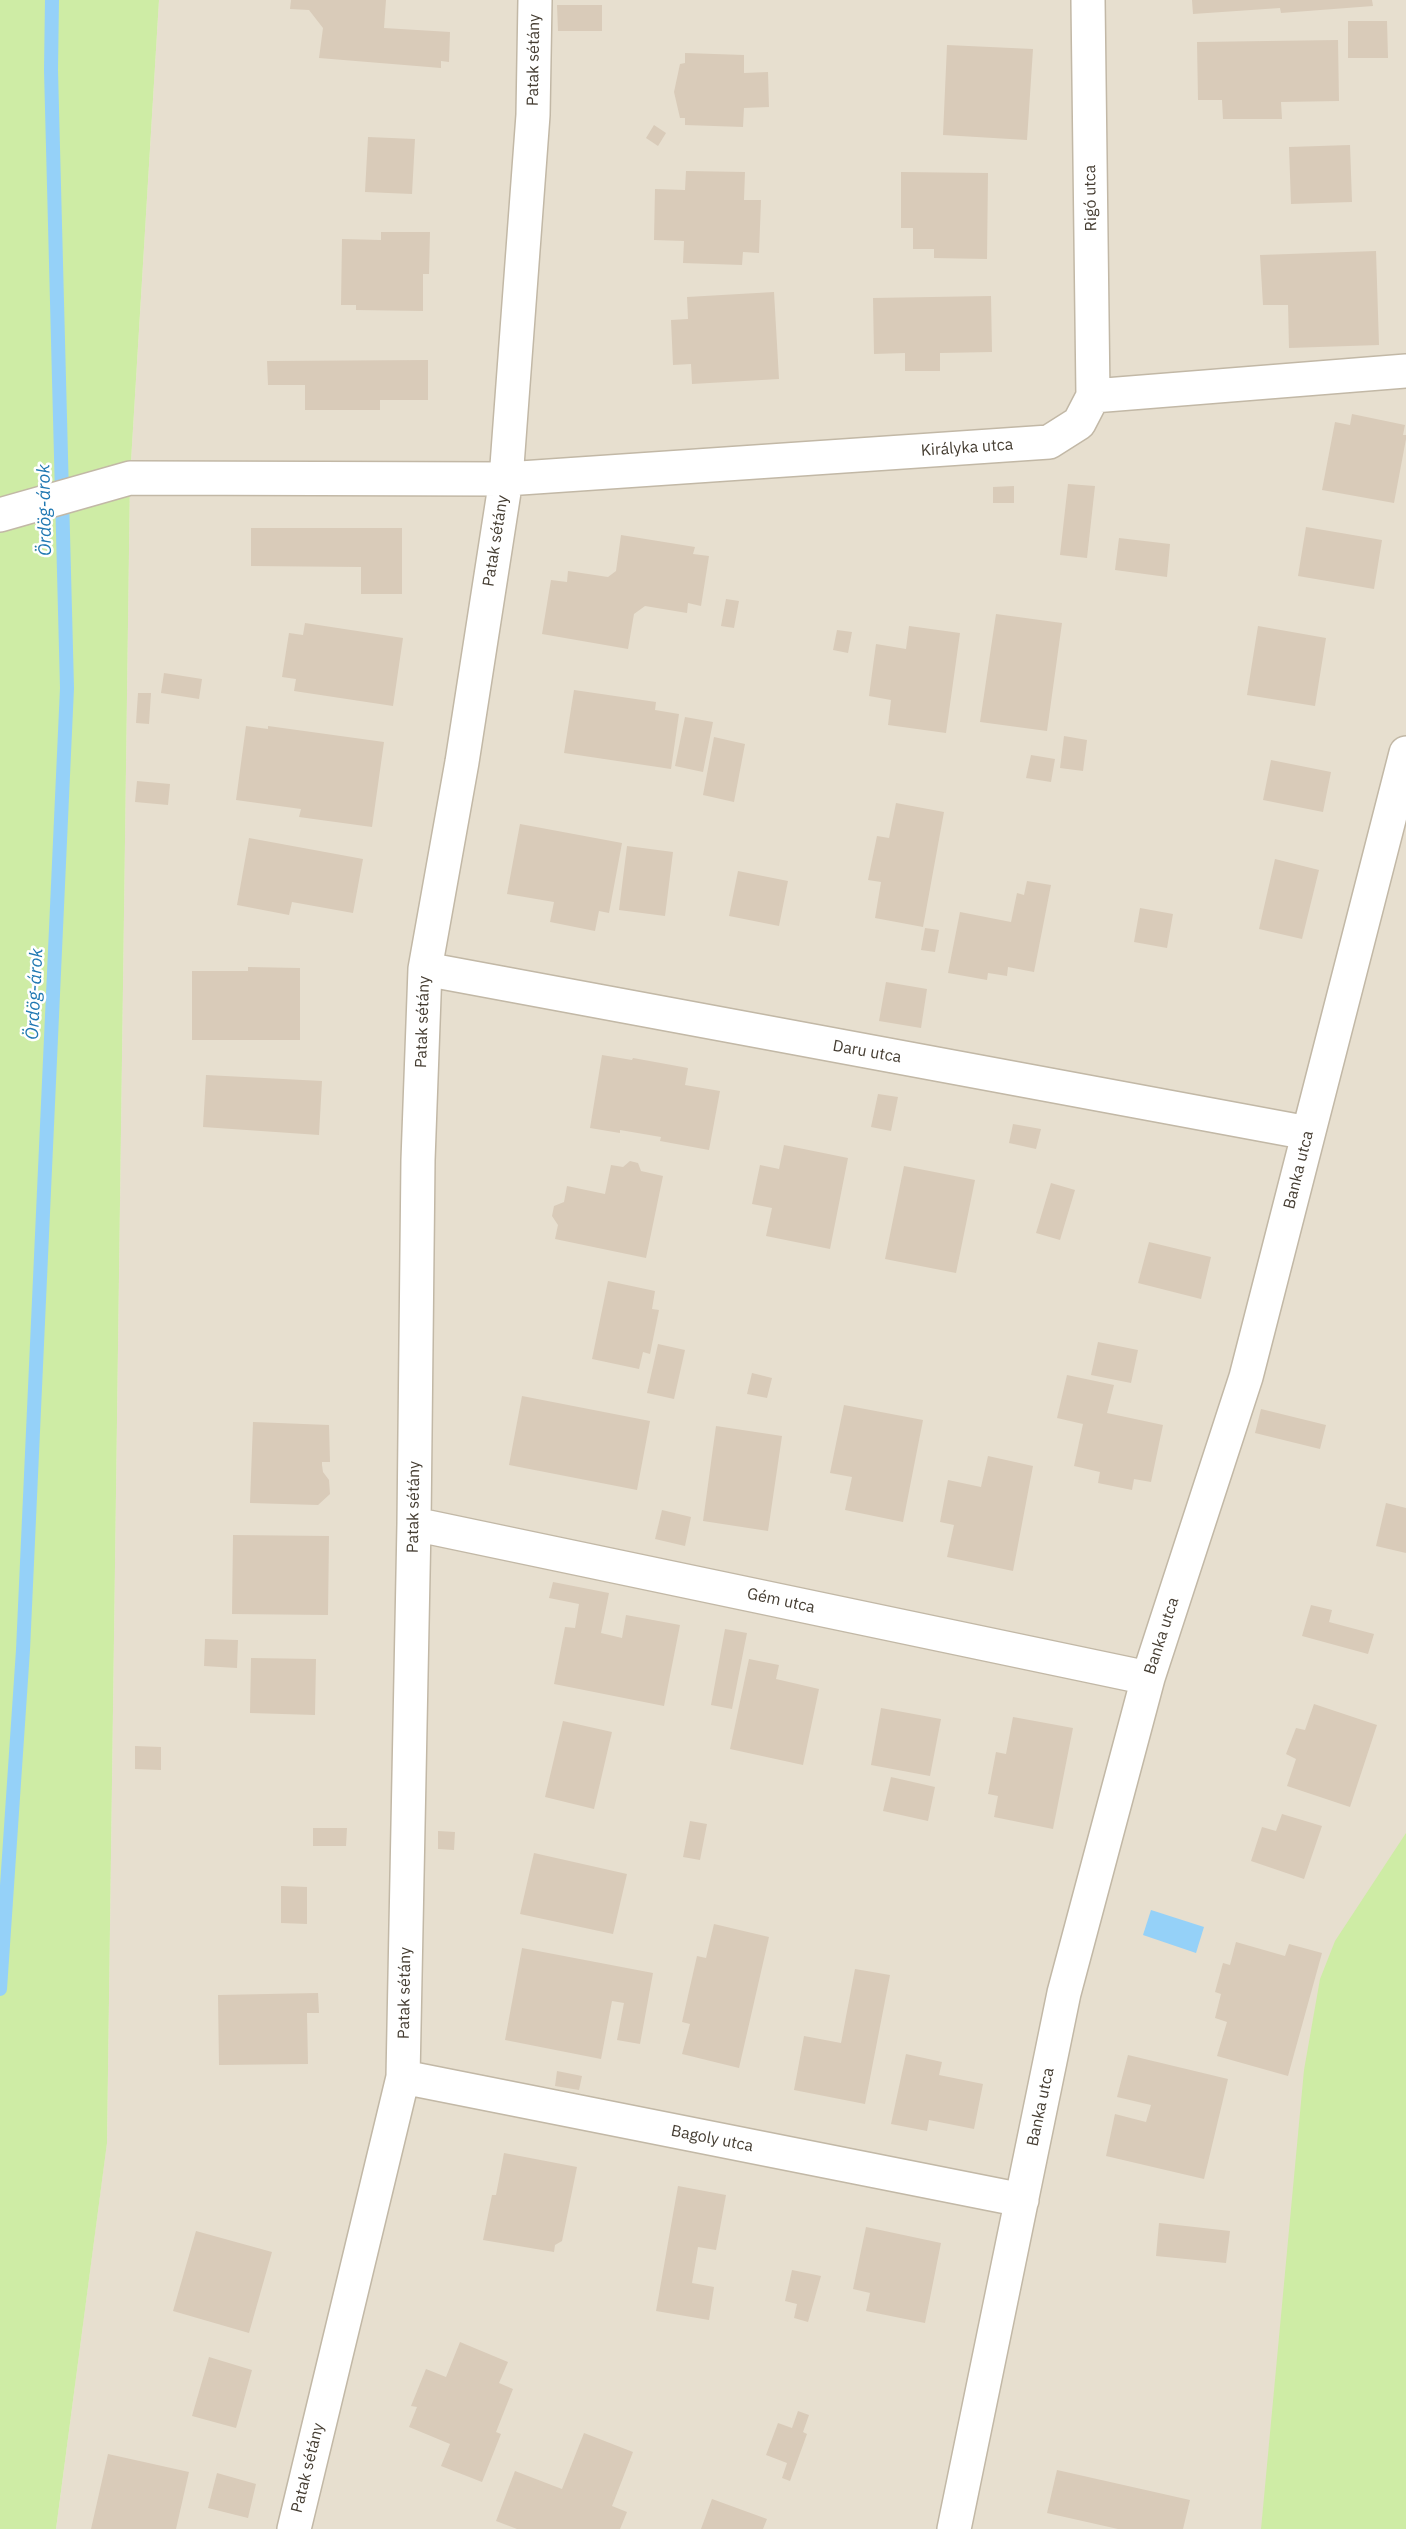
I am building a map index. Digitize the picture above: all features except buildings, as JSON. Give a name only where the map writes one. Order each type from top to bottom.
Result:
[{"type":"street","name":"Patak sétány","points":[[295,2529],[403,2077],[414,1524],[418,1160],[425,969],[462,762],[506,479],[533,115],[535,0]]},
{"type":"street","name":"Rigó utca","points":[[1088,0],[1093,396]]},
{"type":"street","points":[[1093,396],[1406,371]]},
{"type":"street","name":"Királyka utca","points":[[506,479],[1049,442],[1079,423],[1093,396]]},
{"type":"street","name":"Patak sétány","points":[[0,515],[130,478],[506,479]]},
{"type":"street","name":"Banka utca","points":[[954,2529],[1064,1993],[1148,1678],[1246,1377],[1406,753]]},
{"type":"street","name":"Daru utca","points":[[425,969],[1308,1133]]},
{"type":"street","name":"Gém utca","points":[[414,1524],[1148,1678]]},
{"type":"street","name":"Bagoly utca","points":[[403,2077],[1022,2200]]},
{"type":"shaded area","points":[[159,0],[1406,0],[1406,1857],[1285,2529],[56,2529],[107,2142],[130,478]]},
{"type":"green space","points":[[0,0],[159,0],[130,478],[107,2143],[56,2529],[0,2529]]},
{"type":"green space","points":[[1406,1833],[1406,2529],[1261,2529],[1304,2070],[1320,1979],[1335,1941]]},
{"type":"water","points":[[1151,1910],[1204,1927],[1196,1953],[1143,1935]]},
{"type":"waterway","name":"Ördög-árok","points":[[0,1989],[23,1650],[67,688],[51,70],[52,0]]}]
